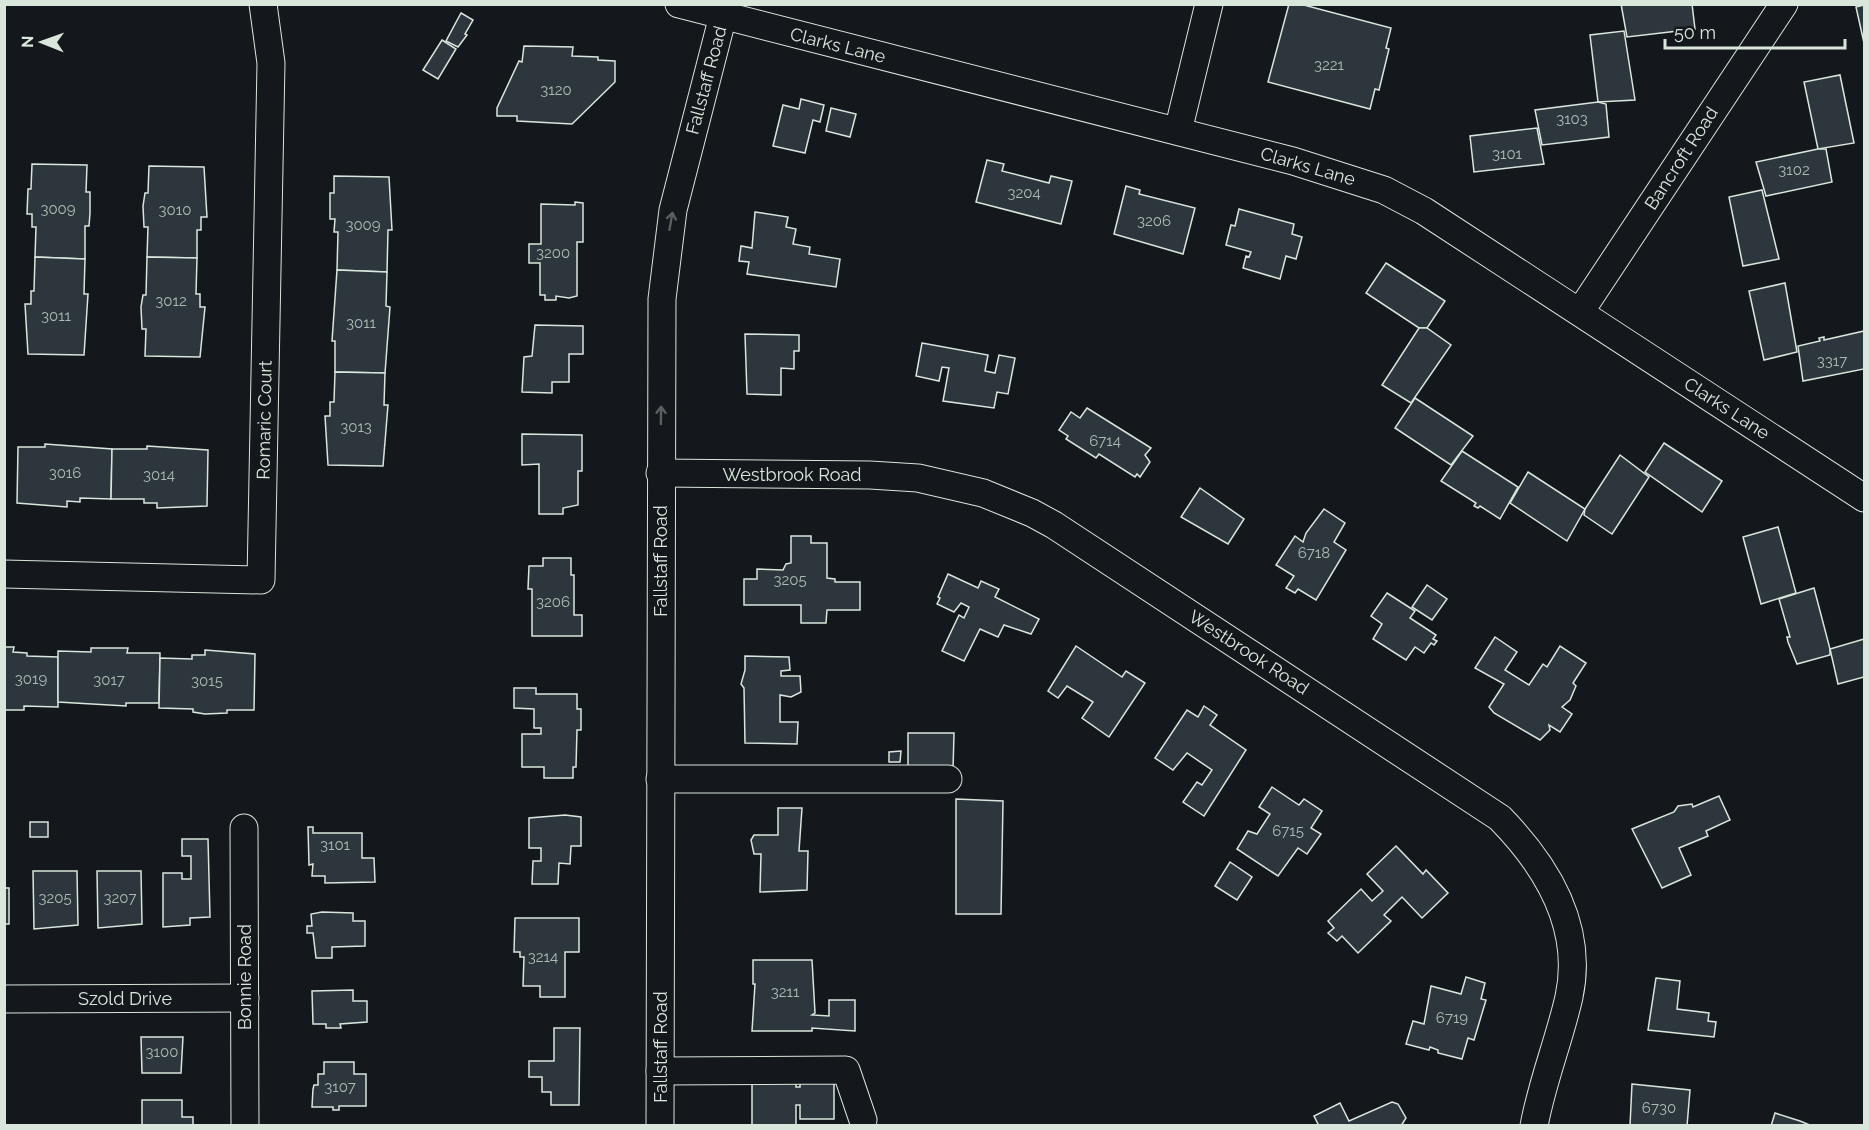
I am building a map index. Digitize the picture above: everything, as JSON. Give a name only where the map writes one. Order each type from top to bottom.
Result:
[{"type":"street","name":"Romaric Court","points":[[4,574],[261,580],[271,63],[262,4]]},
{"type":"street","name":"Clarks Lane","points":[[679,4],[725,10],[1334,172],[1384,190],[1424,211],[1864,498]]},
{"type":"street","points":[[1178,131],[1209,4]]},
{"type":"street","name":"Bancroft Road","points":[[1580,312],[1784,4]]},
{"type":"street","name":"Fallstaff Road","points":[[660,1125],[662,299],[668,237],[680,179],[725,10]]},
{"type":"street","name":"Westbrook Road","points":[[660,473],[870,475],[918,478],[961,486],[1006,501],[1054,525],[1500,818],[1524,842],[1559,898],[1573,960],[1569,996],[1534,1125]]},
{"type":"street","points":[[660,779],[948,779]]},
{"type":"street","name":"Bonnie Road","points":[[244,828],[245,1125]]},
{"type":"street","name":"Szold Drive","points":[[4,999],[245,998]]},
{"type":"street","points":[[660,1071],[846,1070],[863,1120]]},
{"type":"building","points":[[1289,4],[1300,4],[1391,28],[1386,48],[1389,49],[1379,90],[1375,89],[1370,109],[1268,82]]},
{"type":"building","points":[[1621,4],[1692,4],[1695,29],[1627,37]]},
{"type":"building","points":[[1864,5],[1864,43],[1856,7]]},
{"type":"building","points":[[461,13],[473,20],[465,34],[467,35],[458,47],[446,41]]},
{"type":"building","points":[[1624,31],[1635,100],[1598,102],[1590,35]]},
{"type":"building","points":[[442,40],[456,49],[438,79],[423,70]]},
{"type":"building","points":[[524,46],[573,47],[572,56],[598,57],[598,60],[615,61],[615,82],[572,124],[517,121],[517,116],[497,116],[497,108],[519,61],[522,62]]},
{"type":"building","points":[[1840,75],[1854,143],[1818,149],[1804,82]]},
{"type":"building","points":[[801,99],[824,105],[820,122],[813,120],[805,153],[773,146],[783,105],[799,109]]},
{"type":"building","points":[[1598,102],[1606,104],[1609,137],[1542,145],[1535,110]]},
{"type":"building","points":[[831,108],[856,114],[850,137],[826,131]]},
{"type":"building","points":[[1537,128],[1544,164],[1474,172],[1470,136]]},
{"type":"building","points":[[1826,149],[1832,182],[1766,196],[1756,162]]},
{"type":"building","points":[[987,160],[1004,164],[1002,171],[1049,183],[1051,176],[1072,181],[1061,224],[976,202]]},
{"type":"building","points":[[32,164],[87,165],[86,192],[90,192],[90,213],[89,226],[85,226],[85,259],[35,257],[36,227],[32,227],[32,214],[27,214]]},
{"type":"building","points":[[149,166],[204,167],[207,217],[201,217],[201,230],[197,230],[197,258],[147,257],[148,227],[144,227],[143,206],[145,193],[148,193]]},
{"type":"building","points":[[334,176],[389,177],[392,230],[388,230],[387,272],[337,270],[338,232],[334,232],[335,219],[330,219],[330,193],[334,193]]},
{"type":"building","points":[[1126,186],[1140,190],[1139,194],[1195,208],[1183,254],[1114,234]]},
{"type":"building","points":[[1762,190],[1779,259],[1743,266],[1729,197]]},
{"type":"building","points":[[575,202],[583,203],[583,242],[577,242],[577,296],[569,298],[556,296],[556,300],[545,300],[545,295],[540,295],[540,263],[529,263],[529,244],[541,244],[541,204],[575,205]]},
{"type":"building","points":[[1239,209],[1294,224],[1292,234],[1302,237],[1296,259],[1286,256],[1280,279],[1243,268],[1246,256],[1249,257],[1251,252],[1226,245],[1231,225],[1235,226]]},
{"type":"building","points":[[755,212],[788,217],[786,227],[796,229],[793,244],[810,247],[809,254],[840,259],[836,287],[747,274],[749,262],[739,261],[741,246],[752,248]]},
{"type":"building","points":[[35,257],[85,259],[84,294],[88,294],[84,355],[28,354],[25,304],[31,304],[31,291],[34,291]]},
{"type":"building","points":[[147,257],[197,258],[196,294],[200,294],[200,307],[205,307],[200,357],[145,356],[146,329],[142,329],[141,307],[143,295],[146,295]]},
{"type":"building","points":[[1386,263],[1445,301],[1427,328],[1419,328],[1366,293]]},
{"type":"building","points":[[337,270],[387,272],[386,306],[390,307],[385,373],[335,372],[335,341],[332,341]]},
{"type":"building","points":[[1785,283],[1797,352],[1764,360],[1749,291]]},
{"type":"building","points":[[535,325],[583,326],[583,354],[569,354],[569,382],[552,382],[552,393],[522,392],[524,357],[532,356]]},
{"type":"building","points":[[1419,328],[1427,328],[1451,345],[1411,403],[1382,385]]},
{"type":"building","points":[[1864,331],[1864,369],[1803,381],[1798,346],[1820,341],[1819,338],[1824,337],[1824,340]]},
{"type":"building","points":[[745,334],[799,335],[799,351],[794,351],[794,369],[781,368],[781,395],[747,394]]},
{"type":"building","points":[[922,343],[988,355],[985,371],[995,373],[999,355],[1015,358],[1008,394],[997,392],[994,408],[943,401],[949,368],[942,367],[939,381],[916,376]]},
{"type":"building","points":[[335,372],[385,373],[384,405],[388,405],[383,466],[328,465],[325,416],[330,416],[330,402],[334,402]]},
{"type":"building","points":[[1415,398],[1473,436],[1451,465],[1395,428]]},
{"type":"building","points":[[1087,408],[1151,448],[1145,455],[1150,462],[1140,477],[1137,474],[1135,477],[1099,454],[1096,458],[1066,439],[1068,436],[1059,430],[1071,412],[1080,418]]},
{"type":"building","points":[[522,434],[582,435],[582,471],[578,471],[578,505],[563,508],[563,514],[539,514],[539,464],[522,465]]},
{"type":"building","points":[[1664,443],[1722,481],[1702,512],[1645,472]]},
{"type":"building","points":[[45,444],[112,449],[111,499],[80,498],[80,502],[67,501],[67,507],[17,503],[18,447],[45,447]]},
{"type":"building","points":[[147,446],[208,450],[207,506],[157,508],[157,503],[144,503],[144,499],[111,499],[112,449],[147,449]]},
{"type":"building","points":[[1462,451],[1518,487],[1500,519],[1480,506],[1478,508],[1474,506],[1476,503],[1441,481]]},
{"type":"building","points":[[1620,455],[1649,477],[1612,534],[1584,515],[1585,509]]},
{"type":"building","points":[[1528,472],[1585,509],[1567,541],[1510,503]]},
{"type":"building","points":[[1200,488],[1244,519],[1228,544],[1181,517]]},
{"type":"building","points":[[1324,509],[1345,523],[1334,542],[1346,550],[1316,600],[1298,589],[1295,593],[1286,588],[1294,576],[1276,565],[1295,536],[1303,542],[1306,533]]},
{"type":"building","points":[[1778,527],[1796,593],[1761,604],[1743,537]]},
{"type":"building","points":[[791,536],[811,536],[811,543],[827,543],[827,578],[835,579],[835,582],[860,582],[860,610],[827,610],[826,623],[801,623],[801,605],[744,605],[744,579],[757,579],[757,569],[783,570],[786,564],[791,563]]},
{"type":"building","points":[[543,558],[571,558],[571,575],[574,575],[574,615],[582,615],[582,636],[532,636],[532,589],[528,589],[529,566],[543,566]]},
{"type":"building","points":[[948,574],[978,588],[981,581],[999,589],[995,597],[1039,619],[1031,634],[1004,625],[998,637],[980,629],[964,661],[942,651],[959,615],[964,618],[969,607],[961,603],[954,612],[937,604]]},
{"type":"building","points":[[1427,585],[1447,599],[1432,620],[1412,607]]},
{"type":"building","points":[[1814,588],[1830,655],[1797,664],[1788,642],[1787,637],[1790,637],[1779,599]]},
{"type":"building","points":[[1387,593],[1415,611],[1410,618],[1436,635],[1433,639],[1437,641],[1434,645],[1431,643],[1424,653],[1415,647],[1406,660],[1373,639],[1382,624],[1371,616]]},
{"type":"building","points":[[1495,637],[1517,652],[1505,670],[1529,685],[1543,664],[1547,667],[1560,646],[1586,663],[1573,683],[1576,686],[1570,700],[1562,707],[1572,714],[1560,732],[1549,725],[1550,730],[1540,740],[1494,713],[1489,707],[1504,684],[1475,668]]},
{"type":"building","points":[[1864,639],[1864,677],[1838,684],[1830,649]]},
{"type":"building","points":[[1076,646],[1122,677],[1126,671],[1145,683],[1109,737],[1082,718],[1093,702],[1067,686],[1058,698],[1048,691]]},
{"type":"building","points":[[4,647],[14,647],[13,652],[27,653],[27,656],[58,657],[58,707],[24,706],[24,710],[4,710]]},
{"type":"building","points":[[91,648],[128,648],[127,653],[160,653],[159,703],[126,703],[126,706],[58,702],[58,651],[91,652]]},
{"type":"building","points":[[205,650],[255,654],[254,710],[227,710],[227,713],[205,714],[193,712],[193,709],[159,708],[160,658],[192,659],[192,655],[205,655]]},
{"type":"building","points":[[745,656],[789,657],[790,670],[781,671],[781,676],[800,676],[801,692],[791,697],[780,695],[780,722],[798,722],[797,744],[745,743],[744,688],[741,684],[745,670]]},
{"type":"building","points":[[514,688],[536,688],[536,694],[577,694],[577,709],[581,709],[581,730],[577,730],[576,767],[573,767],[573,778],[544,778],[544,767],[522,767],[522,734],[541,734],[541,728],[534,728],[534,709],[514,708]]},
{"type":"building","points":[[1204,706],[1217,715],[1210,725],[1246,750],[1204,816],[1183,802],[1197,782],[1202,785],[1212,770],[1187,753],[1173,770],[1155,758],[1187,710],[1198,717]]},
{"type":"building","points":[[908,733],[954,733],[953,770],[908,770]]},
{"type":"building","points":[[901,751],[900,762],[889,762],[889,752]]},
{"type":"building","points":[[1272,787],[1299,805],[1304,799],[1322,811],[1311,828],[1321,834],[1307,854],[1298,848],[1278,876],[1237,849],[1248,831],[1257,834],[1270,814],[1259,807]]},
{"type":"building","points":[[1719,796],[1730,820],[1706,831],[1708,836],[1679,848],[1691,875],[1662,888],[1632,829],[1674,812],[1678,806],[1692,804],[1693,807]]},
{"type":"building","points":[[956,799],[1003,801],[1001,914],[956,914]]},
{"type":"building","points":[[778,808],[802,808],[799,851],[808,851],[807,890],[760,892],[761,854],[754,854],[751,840],[754,835],[778,835]]},
{"type":"building","points":[[565,815],[581,817],[581,846],[571,846],[570,864],[559,863],[558,884],[532,884],[533,861],[541,861],[541,848],[529,848],[529,818]]},
{"type":"building","points":[[30,822],[48,822],[48,837],[30,837]]},
{"type":"building","points":[[308,827],[313,827],[313,833],[362,833],[362,858],[374,858],[375,882],[325,883],[325,876],[312,876],[313,864],[309,865]]},
{"type":"building","points":[[182,839],[208,839],[210,917],[190,918],[190,925],[163,927],[163,873],[182,873],[182,879],[191,879],[191,856],[182,856]]},
{"type":"building","points":[[1396,846],[1423,874],[1426,870],[1448,893],[1422,918],[1402,897],[1384,915],[1391,921],[1358,953],[1342,936],[1337,941],[1328,933],[1334,928],[1328,921],[1361,889],[1372,901],[1383,891],[1367,874]]},
{"type":"building","points":[[1230,862],[1252,877],[1237,900],[1215,886]]},
{"type":"building","points":[[4,868],[5,888],[9,888],[9,924],[4,924]]},
{"type":"building","points":[[33,871],[77,871],[78,925],[34,929]]},
{"type":"building","points":[[97,871],[141,871],[142,924],[98,928]]},
{"type":"building","points":[[353,913],[353,921],[365,921],[365,946],[332,947],[332,958],[316,958],[313,933],[307,933],[307,926],[312,926],[311,914]]},
{"type":"building","points":[[515,918],[579,918],[579,952],[565,952],[565,997],[540,997],[540,986],[523,986],[524,957],[520,957],[520,952],[514,952]]},
{"type":"building","points":[[753,960],[812,960],[815,1013],[812,1015],[829,1016],[829,1000],[855,1000],[855,1031],[812,1028],[812,1031],[752,1031],[755,984],[753,984]]},
{"type":"building","points":[[1466,977],[1485,983],[1481,999],[1486,1000],[1474,1040],[1468,1038],[1462,1059],[1438,1053],[1438,1050],[1430,1047],[1429,1050],[1406,1044],[1413,1021],[1424,1024],[1431,986],[1461,994]]},
{"type":"building","points":[[1656,978],[1680,981],[1677,1009],[1709,1013],[1708,1021],[1716,1022],[1714,1037],[1648,1030]]},
{"type":"building","points":[[353,990],[353,1001],[367,1001],[367,1022],[340,1024],[341,1028],[326,1028],[326,1024],[313,1024],[312,991]]},
{"type":"building","points":[[554,1028],[580,1028],[579,1105],[551,1105],[551,1092],[542,1092],[542,1077],[529,1077],[529,1061],[554,1061]]},
{"type":"building","points":[[141,1037],[183,1037],[181,1073],[142,1073]]},
{"type":"building","points":[[324,1062],[354,1062],[354,1074],[366,1074],[366,1106],[339,1106],[339,1110],[333,1110],[333,1107],[312,1107],[314,1085],[318,1085],[318,1074],[324,1074]]},
{"type":"building","points":[[752,1076],[796,1076],[796,1087],[800,1087],[800,1076],[834,1076],[834,1119],[800,1119],[800,1105],[796,1105],[796,1126],[752,1126]]},
{"type":"building","points":[[1632,1084],[1690,1090],[1687,1126],[1630,1126]]},
{"type":"building","points":[[142,1100],[182,1100],[182,1117],[193,1117],[193,1126],[142,1126]]},
{"type":"building","points":[[1392,1102],[1398,1104],[1406,1118],[1401,1126],[1319,1126],[1314,1116],[1340,1103],[1349,1121]]},
{"type":"building","points":[[1775,1113],[1800,1121],[1812,1126],[1771,1126]]}]
